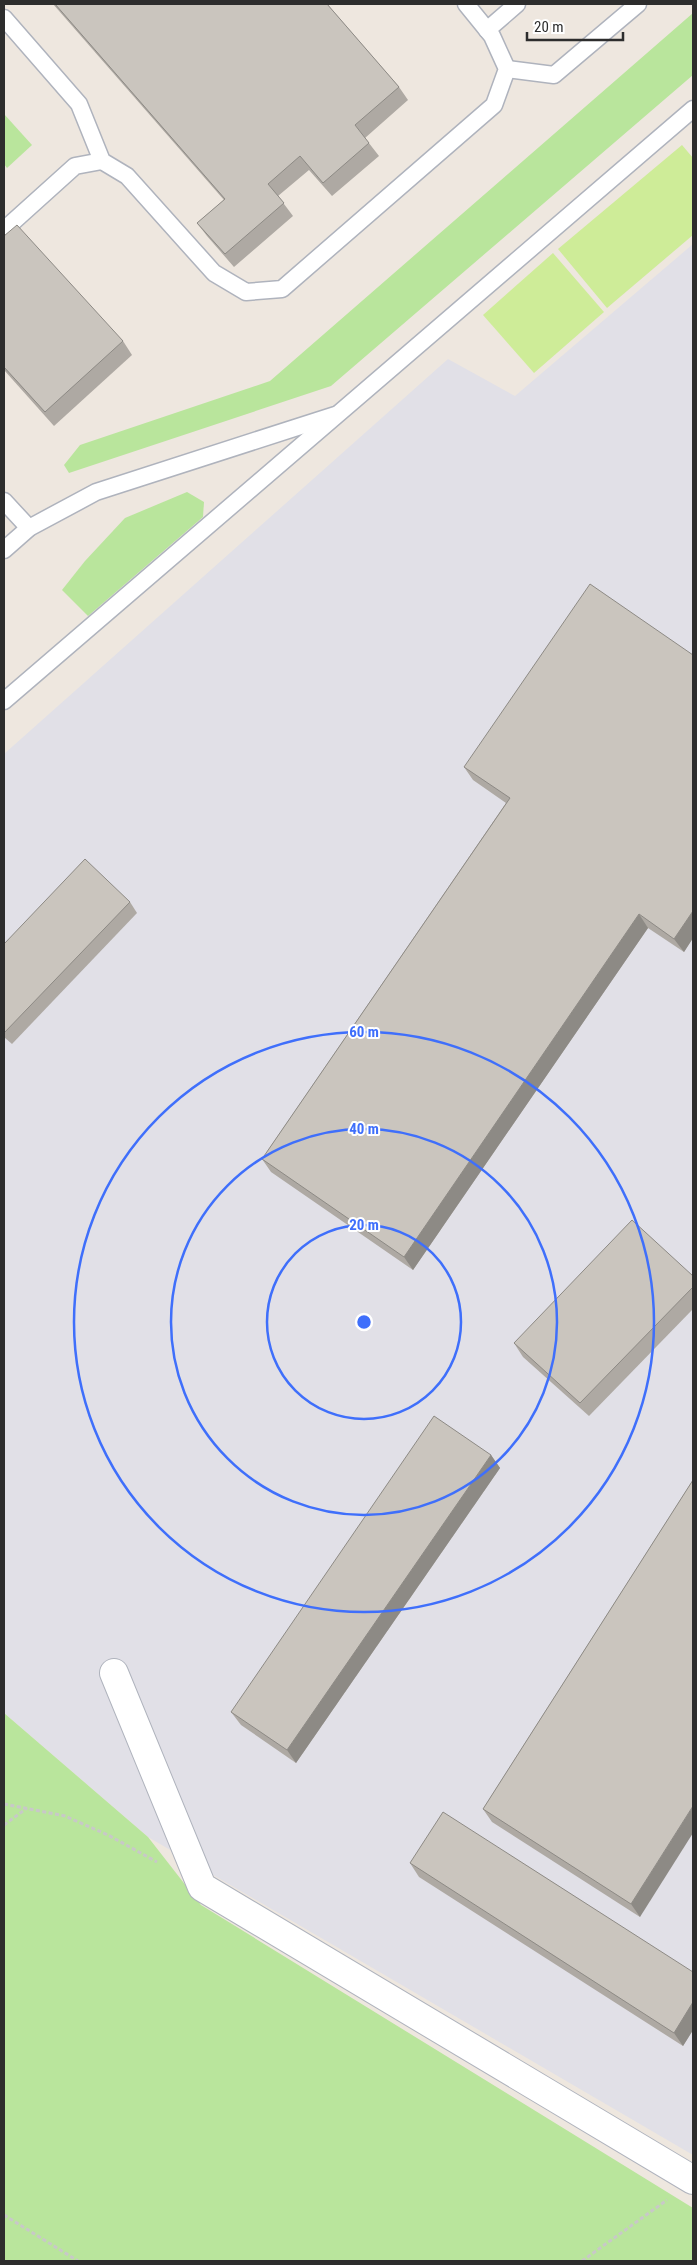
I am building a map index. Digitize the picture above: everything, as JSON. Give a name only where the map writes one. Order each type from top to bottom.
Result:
[{"type":"street","points":[[114,1673],[202,1887],[693,2180]]},
{"type":"lane","points":[[4,18],[79,104],[102,161],[127,176],[214,274],[246,292],[282,289],[494,105],[507,69],[487,30],[466,4]]},
{"type":"lane","points":[[487,30],[517,4]]},
{"type":"lane","points":[[507,69],[554,75],[638,4]]},
{"type":"lane","points":[[4,701],[342,413],[693,109]]},
{"type":"lane","points":[[4,230],[76,166],[102,161]]},
{"type":"lane","points":[[4,550],[28,528],[96,492],[342,413]]},
{"type":"lane","points":[[4,501],[28,528]]},
{"type":"path","points":[[4,1804],[65,1816],[108,1835],[159,1863]]},
{"type":"path","points":[[4,1825],[27,1808]]},
{"type":"path","points":[[582,2261],[670,2198]]},
{"type":"path","points":[[4,2215],[78,2261]]},
{"type":"shaded area","points":[[693,244],[693,2155],[148,1837],[4,1713],[4,754],[448,359],[515,396]]},
{"type":"green space","points":[[693,13],[693,75],[331,386],[69,473],[64,465],[80,445],[270,381]]},
{"type":"green space","points":[[4,114],[32,145],[7,168],[4,164]]},
{"type":"green space","points":[[682,145],[693,158],[693,235],[607,308],[558,249]]},
{"type":"green space","points":[[553,253],[604,312],[534,373],[483,315]]},
{"type":"green space","points":[[187,492],[204,502],[203,517],[88,616],[62,590],[85,561],[125,518]]},
{"type":"green space","points":[[4,1713],[148,1837],[201,1905],[693,2208],[693,2258],[691,2261],[4,2261]]},
{"type":"building","points":[[55,4],[327,4],[399,87],[355,125],[369,143],[323,183],[300,156],[268,184],[284,203],[225,254],[197,223],[225,199]]},
{"type":"building","points":[[17,225],[123,341],[45,412],[4,367],[4,236]]},
{"type":"building","points":[[590,584],[693,655],[693,911],[674,939],[639,914],[404,1257],[262,1159],[510,798],[464,767]]},
{"type":"building","points":[[85,859],[130,902],[4,1033],[4,944]]},
{"type":"building","points":[[632,1220],[693,1276],[693,1287],[580,1403],[514,1343]]},
{"type":"building","points":[[434,1416],[491,1455],[287,1750],[231,1712]]},
{"type":"building","points":[[693,1480],[693,1806],[631,1904],[483,1809]]},
{"type":"building","points":[[443,1812],[693,1972],[693,2002],[674,2033],[410,1863]]}]
